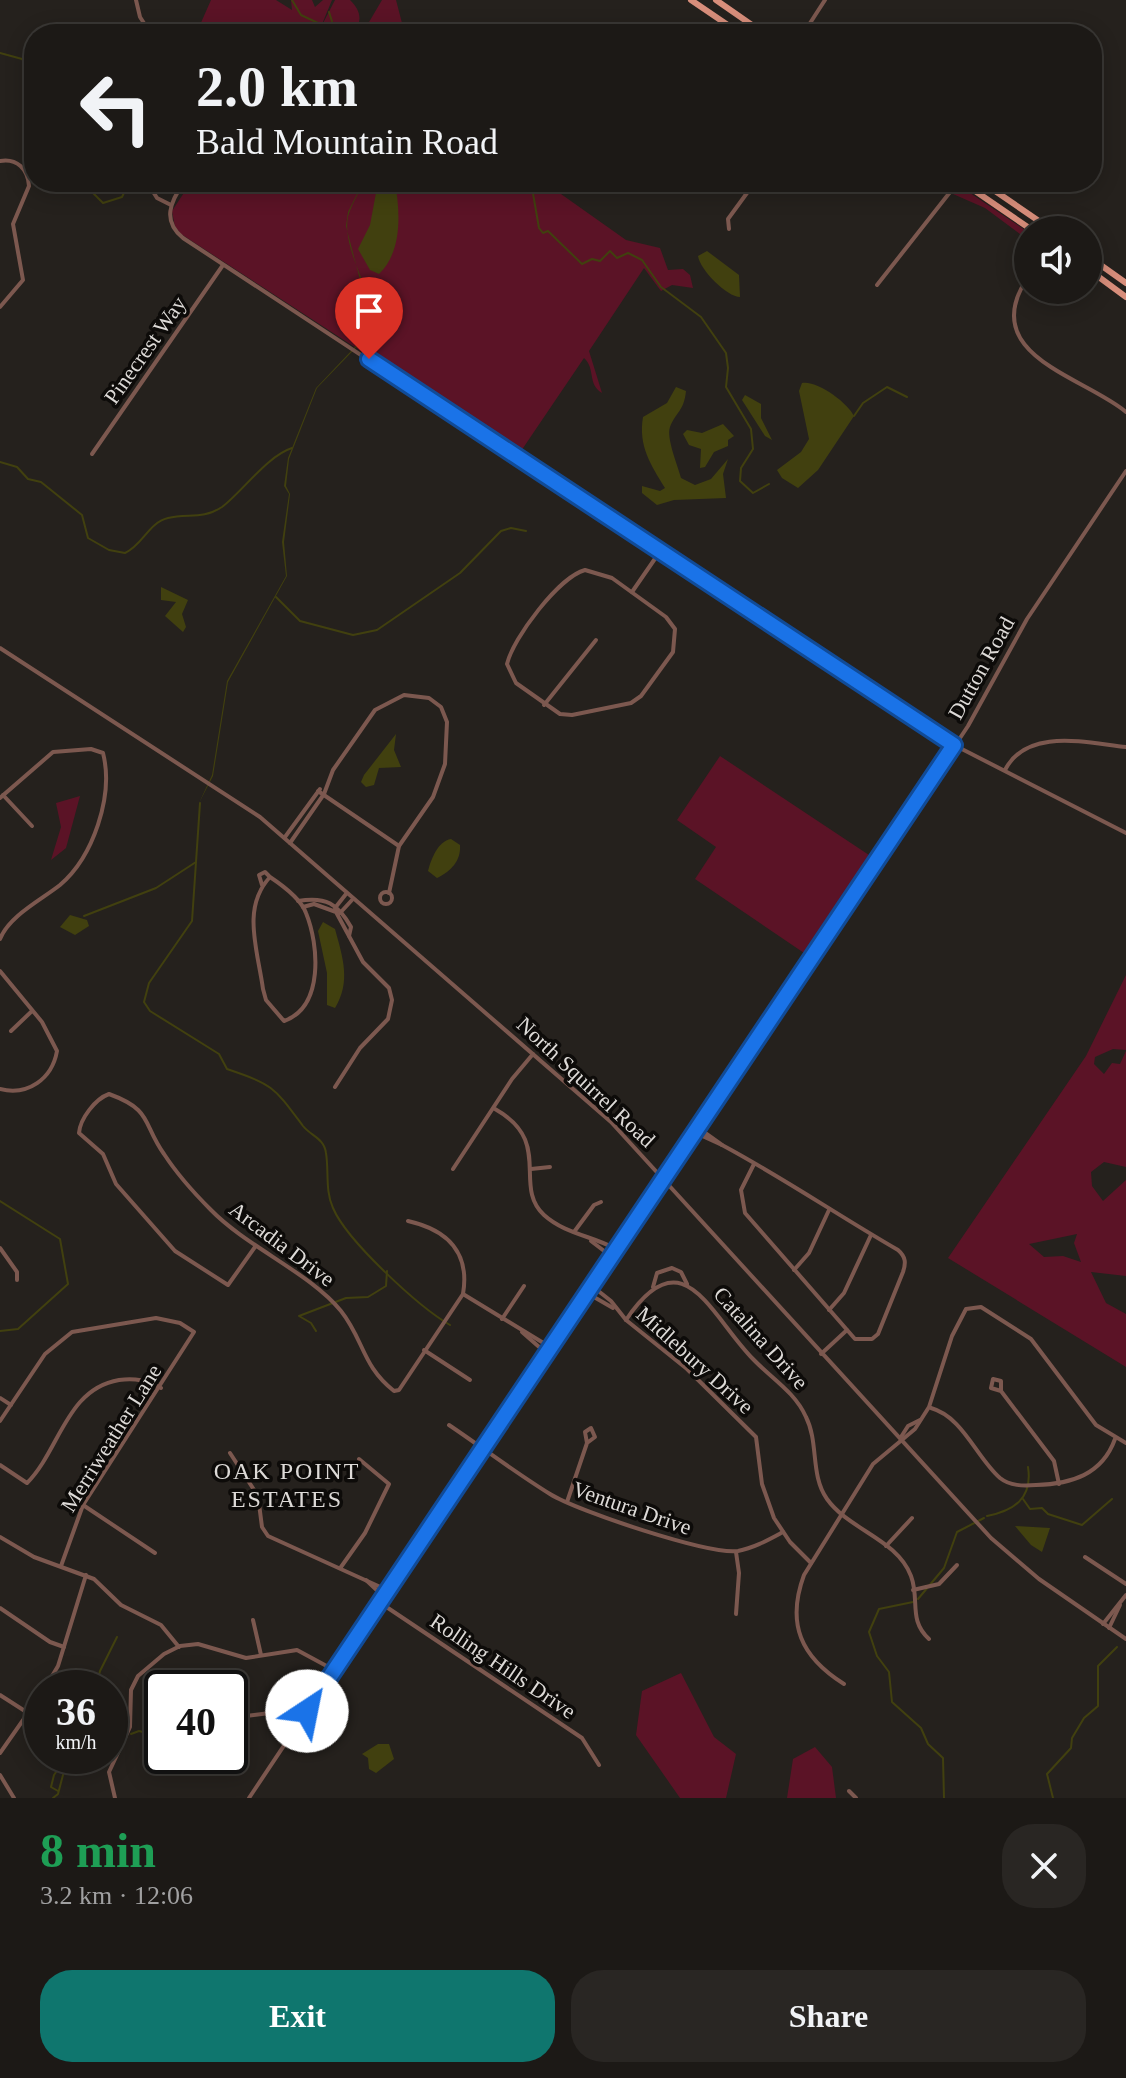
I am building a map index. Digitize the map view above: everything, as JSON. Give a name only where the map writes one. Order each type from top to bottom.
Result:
[{"type":"main road","points":[[691,0],[722,24]]},
{"type":"main road","points":[[716,0],[751,24]]},
{"type":"main road","points":[[735,24],[744,19]]},
{"type":"main road","points":[[975,192],[1014,218]]},
{"type":"main road","points":[[997,192],[1032,216]]},
{"type":"main road","points":[[1102,266],[1126,283]]},
{"type":"main road","points":[[1102,279],[1126,297]]},
{"type":"street","points":[[136,0],[145,24]]},
{"type":"street","points":[[809,24],[825,0]]},
{"type":"street","points":[[0,161],[16,162],[24,171]]},
{"type":"street","points":[[0,307],[23,280],[13,224],[26,192]]},
{"type":"street","points":[[153,192],[157,198],[171,205]]},
{"type":"street","points":[[178,192],[169,217],[175,231],[223,265],[954,745],[1126,833]]},
{"type":"street","points":[[729,229],[728,219],[748,192]]},
{"type":"street","points":[[877,285],[952,192]]},
{"type":"street","name":"Pinecrest Way","points":[[92,454],[223,265]]},
{"type":"street","points":[[1017,304],[1015,312],[1023,341],[1051,370],[1100,392],[1126,412]]},
{"type":"street","name":"Dutton Road","points":[[249,1798],[550,1347],[699,1132],[979,708],[1027,619],[1126,471]]},
{"type":"street","points":[[632,592],[661,550]]},
{"type":"street","points":[[591,570],[606,575],[632,592],[666,617],[676,637],[668,661],[641,696],[631,703],[572,715],[560,714],[516,683],[507,664],[512,649],[559,586],[575,573],[591,570]]},
{"type":"street","points":[[544,705],[596,640]]},
{"type":"street","name":"North Squirrel Road","points":[[0,648],[206,781],[285,838],[352,900],[611,1122],[1006,1552],[1126,1639]]},
{"type":"street","points":[[290,843],[324,794],[333,770],[380,707],[411,694],[433,700],[443,712],[448,728],[443,773],[427,808],[399,846],[389,893]]},
{"type":"street","points":[[1005,770],[1015,755],[1037,742],[1126,747]]},
{"type":"street","points":[[0,939],[11,924],[67,879],[83,859],[104,795],[103,753],[91,749],[53,752],[2,796],[32,826]]},
{"type":"street","points":[[285,838],[318,791],[325,786]]},
{"type":"street","points":[[318,791],[399,846]]},
{"type":"street","points":[[302,814],[308,817]]},
{"type":"street","points":[[262,885],[259,875],[265,872],[303,907],[309,926],[315,984],[307,1003],[284,1021],[266,1000],[252,912],[262,885],[270,877]]},
{"type":"street","points":[[334,908],[346,894]]},
{"type":"street","points":[[298,901],[314,898],[340,913],[351,927],[349,938],[363,962],[387,984],[392,1000],[388,1019],[360,1048],[335,1087]]},
{"type":"street","points":[[340,913],[352,900]]},
{"type":"street","points":[[303,907],[314,904],[334,908]]},
{"type":"street","points":[[0,971],[55,1043],[54,1064],[33,1086],[15,1091],[0,1089]]},
{"type":"street","points":[[11,1031],[32,1011]]},
{"type":"street","points":[[453,1169],[512,1079],[533,1054]]},
{"type":"street","name":"Arcadia Drive","points":[[255,1247],[228,1285],[175,1251],[116,1184],[103,1154],[79,1131],[98,1100],[109,1094],[142,1112],[170,1163],[211,1210],[255,1247],[315,1287],[335,1305],[357,1338],[372,1372],[397,1390],[424,1350]]},
{"type":"street","points":[[495,1109],[522,1130],[537,1205],[544,1215],[573,1233],[617,1249]]},
{"type":"street","points":[[699,1132],[754,1164],[871,1235],[905,1259],[903,1272],[878,1334],[868,1341],[855,1339],[745,1213],[741,1190],[754,1164]]},
{"type":"street","points":[[531,1169],[550,1167]]},
{"type":"street","points":[[573,1233],[594,1205],[601,1202]]},
{"type":"street","points":[[794,1270],[809,1253],[829,1210]]},
{"type":"street","points":[[408,1221],[432,1230],[460,1253],[467,1277],[463,1294],[424,1350],[470,1380]]},
{"type":"street","points":[[829,1310],[844,1293],[871,1235]]},
{"type":"street","points":[[589,1239],[612,1257]]},
{"type":"street","points":[[0,1248],[17,1272],[17,1280]]},
{"type":"street","points":[[626,1320],[642,1296],[653,1287],[657,1273],[672,1268],[681,1272],[687,1285]]},
{"type":"street","name":"Catalina Drive","points":[[653,1287],[669,1282],[687,1285],[702,1295],[754,1360],[801,1407],[812,1432],[817,1476],[824,1495],[840,1517],[901,1559],[911,1577],[916,1622],[929,1639]]},
{"type":"street","points":[[502,1319],[524,1286]]},
{"type":"street","name":"Midlebury Drive","points":[[592,1286],[611,1301],[613,1308]]},
{"type":"street","name":"Midlebury Drive","points":[[587,1293],[613,1308],[687,1369],[756,1437],[762,1484],[783,1532],[811,1563]]},
{"type":"street","points":[[463,1294],[550,1347]]},
{"type":"street","points":[[844,1684],[822,1670],[812,1659],[798,1628],[797,1595],[811,1563],[873,1464],[900,1439],[903,1431],[920,1420],[929,1407],[952,1336],[966,1309],[972,1305],[981,1307],[1031,1339],[1096,1425],[1126,1443]]},
{"type":"street","name":"Merriweather Lane","points":[[11,1405],[50,1349],[78,1330],[156,1318],[180,1323],[194,1332],[161,1388],[83,1505],[61,1566]]},
{"type":"street","points":[[821,1354],[847,1330]]},
{"type":"street","points":[[522,1332],[546,1353]]},
{"type":"street","points":[[0,1465],[27,1483],[82,1399],[94,1387],[135,1378],[161,1388]]},
{"type":"street","points":[[1001,1391],[1054,1461],[1059,1484]]},
{"type":"street","points":[[0,1398],[11,1405],[0,1421]]},
{"type":"street","points":[[929,1407],[947,1416],[1003,1480],[1026,1486],[1073,1481],[1095,1469],[1110,1451],[1115,1439]]},
{"type":"street","name":"Ventura Drive","points":[[449,1425],[567,1502],[682,1543],[736,1552]]},
{"type":"street","points":[[567,1502],[587,1443]]},
{"type":"street","points":[[230,1453],[258,1496],[262,1527],[274,1542],[341,1567],[387,1590]]},
{"type":"street","points":[[341,1567],[365,1533],[389,1484],[359,1459]]},
{"type":"street","points":[[83,1505],[155,1553]]},
{"type":"street","points":[[886,1546],[912,1518]]},
{"type":"street","points":[[736,1614],[739,1573],[736,1552],[783,1532]]},
{"type":"street","points":[[0,1537],[34,1557],[86,1575],[121,1605],[161,1625],[179,1647]]},
{"type":"street","points":[[1085,1557],[1126,1584]]},
{"type":"street","points":[[913,1590],[939,1584],[957,1565]]},
{"type":"street","points":[[53,1670],[64,1647],[86,1575]]},
{"type":"street","points":[[374,1585],[383,1596]]},
{"type":"street","points":[[1109,1628],[1126,1595]]},
{"type":"street","name":"Rolling Hills Drive","points":[[379,1602],[582,1738],[599,1765]]},
{"type":"street","points":[[1103,1624],[1120,1605]]},
{"type":"street","points":[[0,1608],[50,1642],[64,1647]]},
{"type":"street","points":[[253,1620],[261,1655]]},
{"type":"street","points":[[115,1798],[109,1772],[130,1727],[130,1698],[135,1681],[144,1670],[179,1647],[202,1644],[238,1658],[297,1650],[334,1670]]},
{"type":"street","points":[[0,1695],[24,1710]]},
{"type":"street","points":[[248,1716],[270,1713],[298,1724]]},
{"type":"street","points":[[0,1753],[24,1720]]},
{"type":"street","points":[[0,1775],[14,1798]]},
{"type":"street","points":[[849,1791],[856,1798]]},
{"type":"shaded area","points":[[211,0],[276,0],[292,10],[291,0],[312,0],[315,7],[323,0],[332,0],[322,24],[200,24]]},
{"type":"shaded area","points":[[335,0],[350,0],[357,8],[358,24],[323,24]]},
{"type":"shaded area","points":[[382,0],[396,0],[403,24],[368,24]]},
{"type":"shaded area","points":[[184,192],[558,192],[626,240],[660,248],[668,270],[683,269],[690,275],[693,288],[672,285],[661,291],[644,268],[589,351],[602,393],[597,389],[584,358],[519,454],[181,234],[175,227],[172,211]]},
{"type":"shaded area","points":[[376,192],[396,192],[396,242],[387,265],[379,274],[370,270],[358,249],[370,225]]},
{"type":"shaded area","points":[[968,192],[1014,223],[1014,230],[985,208],[953,194]]},
{"type":"shaded area","points":[[707,251],[739,275],[740,297],[722,288],[709,275],[698,256]]},
{"type":"shaded area","points":[[356,265],[378,318],[372,331],[317,388],[289,459],[286,486],[290,494],[284,542],[287,576],[228,682],[213,776],[199,803],[212,775],[227,681],[286,576],[282,542],[289,494],[284,486],[288,458],[316,388],[371,330],[376,318],[364,295]]},
{"type":"shaded area","points":[[802,383],[816,385],[831,394],[854,416],[818,470],[798,488],[782,478],[777,470],[801,452],[809,439],[799,391]]},
{"type":"shaded area","points":[[676,387],[686,391],[684,403],[669,432],[681,478],[695,485],[711,479],[728,459],[723,474],[726,498],[674,500],[657,505],[642,493],[642,486],[660,491],[665,488],[644,446],[643,417],[667,403]]},
{"type":"shaded area","points":[[745,395],[761,404],[761,418],[772,440],[765,436],[742,400]]},
{"type":"shaded area","points":[[723,424],[734,436],[728,440],[728,446],[714,452],[705,467],[700,468],[701,449],[689,445],[683,434],[687,430],[702,433]]},
{"type":"shaded area","points":[[161,587],[188,600],[182,614],[186,627],[183,632],[165,616],[176,602],[161,600]]},
{"type":"shaded area","points":[[396,734],[394,750],[401,767],[379,768],[374,785],[366,787],[361,782],[364,775]]},
{"type":"shaded area","points":[[720,756],[872,857],[807,955],[695,879],[716,847],[677,820]]},
{"type":"shaded area","points":[[80,796],[66,848],[51,860],[61,827],[56,803]]},
{"type":"shaded area","points":[[451,839],[460,845],[459,856],[451,869],[437,878],[428,871],[431,861],[439,847]]},
{"type":"shaded area","points":[[70,915],[87,920],[89,926],[75,935],[60,927]]},
{"type":"shaded area","points":[[323,922],[335,929],[343,960],[343,989],[335,1008],[327,1005],[327,973],[318,931]]},
{"type":"shaded area","points":[[1126,975],[1126,1050],[1113,1049],[1095,1057],[1094,1064],[1104,1074],[1112,1063],[1120,1064],[1126,1051],[1126,1167],[1104,1162],[1091,1172],[1092,1186],[1103,1201],[1126,1180],[1126,1276],[1091,1272],[1106,1303],[1126,1314],[1126,1367],[948,1258],[1086,1056]],"holes":[[[1077,1234],[1074,1243],[1081,1262],[1063,1256],[1044,1257],[1029,1244]]]},
{"type":"shaded area","points":[[1015,1526],[1050,1528],[1042,1552],[1031,1545]]},
{"type":"shaded area","points":[[681,1673],[714,1737],[736,1754],[726,1798],[680,1798],[636,1735],[642,1691]]},
{"type":"shaded area","points":[[378,1744],[389,1744],[394,1759],[376,1773],[369,1769],[368,1758],[362,1754]]},
{"type":"shaded area","points":[[815,1747],[832,1767],[836,1798],[787,1798],[793,1759]]},
{"type":"waterway","points":[[292,0],[301,15],[320,24]]},
{"type":"waterway","points":[[329,12],[333,24]]},
{"type":"waterway","points":[[0,53],[24,61]]},
{"type":"waterway","points":[[92,192],[103,203],[122,197],[124,192]]},
{"type":"waterway","points":[[533,192],[539,228],[543,233],[548,231],[582,264],[592,259],[600,261],[610,251],[617,258],[628,253],[642,260],[661,287],[701,317],[726,353],[726,387],[751,429],[753,449],[741,468],[740,481],[753,493],[769,484]]},
{"type":"waterway","points":[[854,416],[863,403],[887,387],[907,397]]},
{"type":"waterway","points":[[0,462],[17,467],[28,479],[41,482],[82,515],[88,538],[109,550],[125,553],[161,521],[208,514],[222,507],[273,458],[292,448]]},
{"type":"waterway","points":[[276,597],[300,621],[353,635],[377,630],[460,573],[501,531],[511,528],[526,531]]},
{"type":"waterway","points":[[200,803],[192,921],[149,983],[144,1002],[150,1011],[219,1054],[227,1069],[255,1079],[279,1095],[325,1148],[329,1195],[341,1222],[385,1272],[450,1325]]},
{"type":"waterway","points":[[84,916],[156,888],[196,862]]},
{"type":"waterway","points":[[0,1201],[60,1239],[68,1284],[18,1329],[0,1331]]},
{"type":"waterway","points":[[316,1331],[311,1323],[299,1316],[346,1298],[368,1297],[386,1286],[387,1271]]},
{"type":"waterway","points":[[987,1516],[1005,1511],[1019,1502],[1027,1487],[1028,1467]]},
{"type":"waterway","points":[[1023,1499],[1030,1509],[1042,1508],[1048,1514],[1082,1525],[1112,1499]]},
{"type":"waterway","points":[[918,1599],[944,1568],[957,1532],[984,1518]]},
{"type":"waterway","points":[[913,1602],[879,1609],[869,1632],[877,1656],[889,1672],[892,1702],[921,1728],[928,1744],[943,1758],[944,1798]]},
{"type":"waterway","points":[[100,1670],[117,1637]]},
{"type":"waterway","points":[[1053,1798],[1047,1774],[1071,1748],[1072,1738],[1084,1718],[1098,1706],[1098,1666],[1117,1647]]},
{"type":"waterway","points":[[131,1734],[144,1732]]},
{"type":"waterway","points":[[55,1774],[51,1787],[58,1791]]},
{"type":"waterway","points":[[53,1798],[58,1794],[63,1774]]},
{"type":"district","name":"OAK POINT ESTATES","points":[[287,1485]]},
{"type":"route","points":[[307,1711],[550,1347],[698,1134],[729,1082],[954,745],[369,359]]}]
